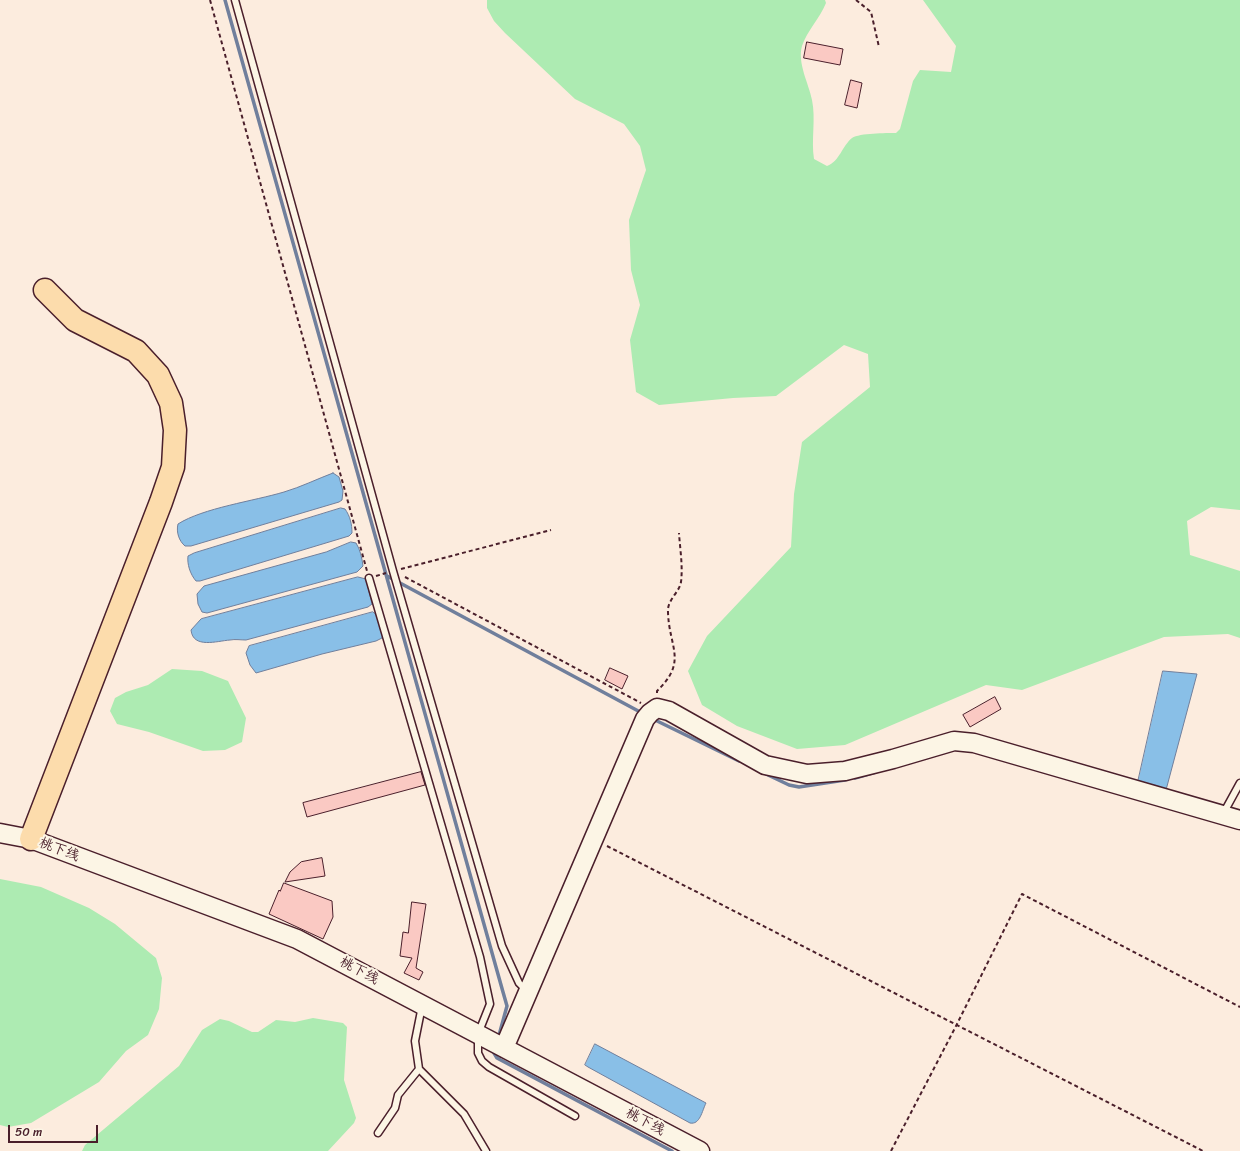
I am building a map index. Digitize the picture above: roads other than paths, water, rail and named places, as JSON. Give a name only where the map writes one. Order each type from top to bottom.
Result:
[{"type":"highway","points":[[31,839],[162,502],[173,467],[175,430],[171,403],[158,375],[136,351],[75,320],[44,290]]},
{"type":"street","points":[[504,1048],[645,719],[657,708],[669,711],[766,765],[792,772],[807,774],[845,770],[893,759],[954,741],[974,743],[1240,820]]},
{"type":"street","name":"桃下线","points":[[0,832],[31,839],[297,939],[700,1151]]},
{"type":"lane","points":[[235,0],[393,571],[502,946],[519,983],[528,992]]},
{"type":"lane","points":[[369,578],[480,957],[490,1004],[478,1034],[478,1052],[482,1061],[575,1116]]},
{"type":"lane","points":[[1223,815],[1240,783]]},
{"type":"lane","points":[[422,1005],[415,1041],[419,1069],[464,1114],[486,1151]]},
{"type":"lane","points":[[378,1132],[395,1108],[398,1095],[419,1069]]},
{"type":"water","points":[[333,473],[339,477],[343,491],[342,500],[339,502],[191,546],[185,546],[180,539],[177,530],[178,524],[189,518],[215,509],[284,492]]},
{"type":"water","points":[[341,508],[345,509],[352,526],[352,533],[349,536],[200,581],[196,581],[189,569],[188,556],[194,553]]},
{"type":"water","points":[[351,542],[356,543],[362,560],[363,566],[357,572],[207,613],[202,612],[198,604],[197,594],[204,586],[326,552]]},
{"type":"water","points":[[358,577],[366,579],[372,604],[368,607],[246,640],[201,642],[196,640],[193,636],[191,630],[201,619]]},
{"type":"water","points":[[373,612],[377,615],[383,635],[382,638],[376,641],[322,654],[256,673],[250,665],[246,653],[249,646]]},
{"type":"water","points":[[1163,671],[1197,674],[1166,790],[1138,782]]},
{"type":"water","points":[[595,1044],[706,1103],[698,1120],[690,1123],[585,1065]]},
{"type":"waterway","points":[[225,0],[507,1006],[498,1039]]},
{"type":"waterway","points":[[387,576],[642,713]]},
{"type":"waterway","points":[[653,719],[739,761]]},
{"type":"waterway","points":[[855,778],[876,772]]},
{"type":"waterway","points":[[766,774],[789,785],[799,787],[845,780]]},
{"type":"waterway","points":[[495,1048],[494,1053],[497,1058],[672,1151]]}]
